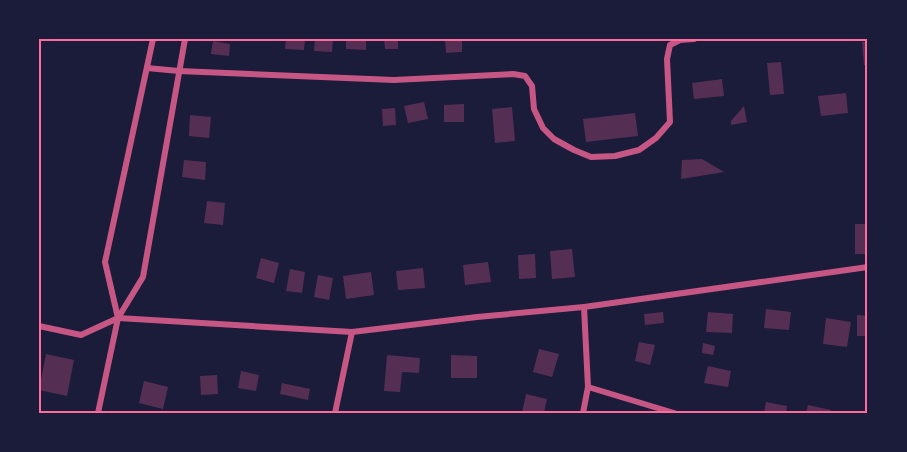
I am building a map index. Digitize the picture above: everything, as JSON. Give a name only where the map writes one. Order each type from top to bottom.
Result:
[{"type":"street","points":[[118,318],[105,262],[153,39]]},
{"type":"street","points":[[98,413],[118,318],[143,276],[185,39]]},
{"type":"street","points":[[147,68],[394,80],[513,74],[525,76],[532,86],[534,109],[543,128],[554,139],[591,157],[615,156],[639,150],[656,138],[670,122],[667,58],[670,45],[680,40],[694,39]]},
{"type":"street","points":[[39,326],[81,335],[118,318],[352,332],[584,307],[868,267]]},
{"type":"street","points":[[583,413],[588,387],[584,307]]},
{"type":"street","points":[[336,413],[352,332]]},
{"type":"street","points":[[588,387],[674,413]]},
{"type":"building","points":[[286,39],[305,39],[304,50],[285,49]]},
{"type":"building","points":[[315,39],[333,39],[332,52],[314,51]]},
{"type":"building","points":[[346,39],[366,39],[366,50],[346,49]]},
{"type":"building","points":[[384,39],[398,39],[398,49],[385,49]]},
{"type":"building","points":[[445,39],[462,39],[462,52],[446,53]]},
{"type":"building","points":[[213,41],[230,44],[229,56],[211,54]]},
{"type":"building","points":[[862,42],[868,42],[868,65],[864,65]]},
{"type":"building","points":[[781,62],[784,94],[770,95],[767,63]]},
{"type":"building","points":[[722,79],[724,96],[694,99],[692,83]]},
{"type":"building","points":[[846,93],[848,113],[821,116],[818,96]]},
{"type":"building","points":[[424,102],[428,119],[408,123],[404,106]]},
{"type":"building","points":[[464,104],[464,122],[444,122],[444,105]]},
{"type":"building","points":[[744,106],[747,122],[731,125],[731,121]]},
{"type":"building","points":[[512,107],[515,141],[495,143],[492,109]]},
{"type":"building","points":[[395,108],[396,125],[383,126],[382,109]]},
{"type":"building","points":[[635,113],[638,136],[586,142],[583,119]]},
{"type":"building","points":[[190,115],[211,117],[209,138],[189,136]]},
{"type":"building","points":[[702,159],[724,172],[681,179],[682,160]]},
{"type":"building","points":[[184,160],[206,162],[205,180],[182,177]]},
{"type":"building","points":[[207,201],[225,203],[223,225],[204,223]]},
{"type":"building","points":[[855,224],[868,224],[868,254],[855,254]]},
{"type":"building","points":[[572,249],[575,277],[552,279],[550,251]]},
{"type":"building","points":[[535,254],[536,278],[519,279],[518,255]]},
{"type":"building","points":[[261,258],[279,263],[274,283],[256,278]]},
{"type":"building","points":[[488,262],[491,282],[465,285],[463,265]]},
{"type":"building","points":[[423,268],[425,288],[398,290],[396,271]]},
{"type":"building","points":[[290,269],[305,272],[302,293],[286,291]]},
{"type":"building","points":[[371,272],[374,295],[346,299],[343,276]]},
{"type":"building","points":[[318,275],[333,278],[329,300],[314,297]]},
{"type":"building","points":[[766,309],[791,312],[789,330],[764,328]]},
{"type":"building","points":[[663,312],[664,323],[645,325],[644,314]]},
{"type":"building","points":[[708,312],[733,314],[732,333],[706,332]]},
{"type":"building","points":[[857,315],[868,316],[868,336],[857,336]]},
{"type":"building","points":[[826,318],[851,322],[847,347],[823,344]]},
{"type":"building","points":[[639,342],[655,345],[650,365],[635,361]]},
{"type":"building","points":[[703,343],[715,346],[713,355],[702,353]]},
{"type":"building","points":[[539,349],[559,354],[552,377],[533,372]]},
{"type":"building","points":[[46,354],[74,360],[67,396],[39,390]]},
{"type":"building","points":[[387,355],[420,358],[419,373],[402,372],[400,392],[384,391]]},
{"type":"building","points":[[451,355],[477,356],[477,378],[451,378]]},
{"type":"building","points":[[708,366],[731,371],[728,387],[704,383]]},
{"type":"building","points":[[241,371],[259,375],[256,391],[238,388]]},
{"type":"building","points":[[217,375],[218,394],[201,395],[200,376]]},
{"type":"building","points":[[144,381],[168,387],[163,409],[139,403]]},
{"type":"building","points":[[282,383],[310,389],[308,400],[280,394]]},
{"type":"building","points":[[526,394],[547,399],[544,413],[522,413]]},
{"type":"building","points":[[766,402],[787,406],[786,413],[764,413]]},
{"type":"building","points":[[808,405],[831,410],[830,413],[806,413]]}]
